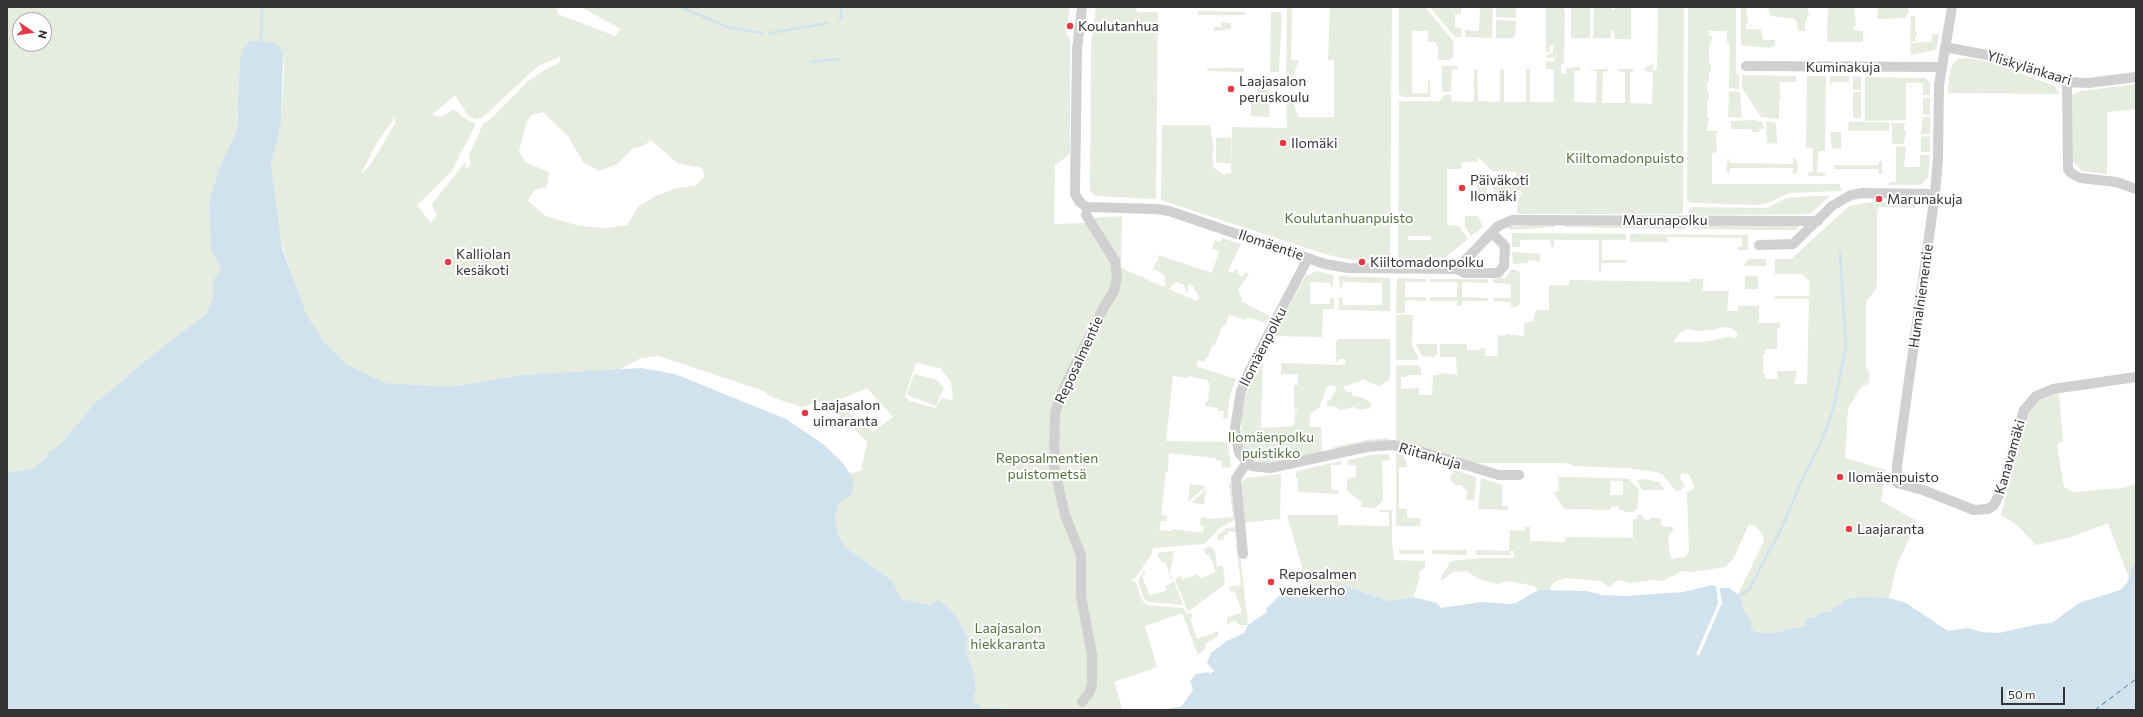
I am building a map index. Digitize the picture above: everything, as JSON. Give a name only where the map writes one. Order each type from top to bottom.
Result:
[{"type":"street","name":"Reposalmentie","points":[[1082,7],[1077,50],[1076,194],[1115,261],[1117,277],[1114,291],[1104,307],[1064,387],[1055,413],[1054,467],[1065,515],[1081,554],[1081,596],[1092,655],[1092,684],[1089,693],[1082,702]]},
{"type":"street","name":"Humalniementie","points":[[1952,7],[1941,67],[1935,194],[1897,466],[1897,483],[1923,490],[1974,510],[1988,509],[1994,505]]},
{"type":"street","name":"Yliskylänkaari","points":[[1945,47],[1992,56],[2067,82],[2088,83],[2136,77]]},
{"type":"street","name":"Kuminakuja","points":[[1746,66],[1941,67]]},
{"type":"street","points":[[2067,82],[2068,169],[2071,173],[2080,178],[2116,182],[2136,189]]},
{"type":"street","points":[[1759,245],[1793,244],[1839,201],[1859,193],[1935,194]]},
{"type":"street","name":"Ilomäentie","points":[[1086,211],[1156,209],[1169,211],[1308,258],[1348,268],[1457,269],[1464,273],[1498,273],[1502,270],[1505,246],[1492,233]]},
{"type":"street","name":"Marunapolku","points":[[1492,233],[1503,223],[1512,220],[1818,221]]},
{"type":"street","points":[[1457,269],[1492,233]]},
{"type":"street","name":"Ilomäenpolku","points":[[1246,462],[1239,453],[1235,428],[1241,391],[1250,370],[1308,258]]},
{"type":"street","name":"Kanavamäki","points":[[1994,505],[2001,491],[2021,418],[2025,409],[2036,396],[2053,389],[2136,377]]},
{"type":"street","name":"Riitankuja","points":[[1246,462],[1256,467],[1270,468],[1367,447],[1392,445],[1416,450],[1499,475],[1520,475]]},
{"type":"street","points":[[1243,554],[1236,479],[1246,462]]},
{"type":"green space","name":"Reposalmentien puistometsä","points":[[7,7],[556,7],[558,14],[615,36],[621,29],[581,7],[1070,7],[1066,34],[1070,37],[1070,154],[1055,165],[1054,224],[1085,223],[1091,218],[1122,216],[1121,268],[1164,287],[1166,284],[1164,280],[1165,276],[1155,269],[1152,271],[1156,261],[1158,261],[1158,255],[1212,273],[1219,251],[1212,249],[1215,240],[1220,242],[1222,238],[1241,244],[1228,271],[1233,273],[1235,269],[1239,271],[1238,274],[1242,277],[1245,272],[1249,274],[1238,290],[1242,298],[1241,301],[1269,316],[1266,323],[1247,317],[1246,320],[1229,315],[1225,326],[1223,325],[1214,346],[1212,346],[1208,357],[1206,357],[1204,362],[1198,360],[1196,366],[1236,379],[1230,395],[1227,419],[1223,418],[1224,411],[1218,411],[1218,408],[1205,406],[1206,401],[1208,401],[1210,383],[1208,383],[1208,380],[1188,376],[1187,378],[1173,376],[1166,441],[1228,442],[1231,467],[1222,468],[1222,461],[1216,460],[1216,458],[1169,453],[1168,472],[1166,472],[1161,515],[1167,516],[1167,521],[1161,521],[1159,530],[1172,531],[1173,529],[1203,533],[1204,526],[1200,525],[1201,517],[1215,519],[1233,517],[1229,483],[1232,485],[1236,519],[1221,527],[1204,544],[1153,548],[1152,553],[1137,576],[1132,579],[1133,582],[1135,581],[1142,600],[1147,605],[1183,608],[1187,614],[1192,613],[1193,617],[1190,618],[1197,639],[1219,631],[1217,637],[1206,643],[1205,649],[1198,655],[1182,613],[1145,626],[1157,667],[1114,682],[1123,710],[1006,710],[999,707],[980,709],[979,703],[973,702],[976,691],[975,677],[965,648],[968,638],[930,605],[900,599],[892,580],[845,547],[838,535],[835,520],[838,503],[853,484],[850,473],[861,471],[867,442],[825,400],[802,407],[774,398],[761,390],[659,356],[641,358],[619,370],[521,375],[450,387],[385,383],[346,364],[324,342],[306,316],[279,236],[271,165],[281,124],[284,70],[283,53],[269,42],[261,42],[237,114],[237,131],[219,168],[209,201],[211,249],[221,269],[214,281],[213,299],[206,314],[160,349],[94,404],[58,447],[48,452],[44,460],[32,469],[7,472]],"holes":[[[560,57],[560,62],[543,71],[526,83],[493,117],[483,124],[470,153],[469,159],[471,162],[469,167],[466,168],[465,162],[432,204],[437,215],[431,223],[417,205],[451,172],[476,124],[463,117],[454,109],[441,117],[432,115],[455,95],[469,117],[476,119],[483,117],[538,66]],[[543,112],[568,136],[583,162],[599,171],[617,164],[633,148],[643,146],[651,140],[677,163],[702,168],[705,176],[695,186],[677,188],[656,196],[638,207],[627,225],[607,228],[579,226],[546,216],[528,201],[534,190],[547,187],[549,172],[525,162],[519,151],[526,123],[531,115]],[[395,117],[395,124],[371,164],[361,174],[376,144]],[[1177,282],[1184,285],[1186,292],[1188,291],[1188,285],[1193,285],[1195,291],[1199,295],[1199,299],[1196,301],[1169,289]],[[916,363],[940,368],[951,382],[953,401],[942,398],[935,408],[910,401],[905,396]],[[867,388],[893,417],[873,432],[842,408],[839,400]]]},
{"type":"green space","points":[[1096,7],[1136,7],[1137,12],[1158,12],[1156,199],[1095,196],[1090,191],[1091,44]]},
{"type":"green space","name":"Koulutanhuanpuisto","points":[[1330,7],[1392,7],[1390,256],[1388,260],[1352,260],[1328,255],[1161,200],[1162,125],[1210,125],[1214,150],[1212,156],[1214,168],[1223,174],[1231,173],[1232,127],[1287,128],[1286,93],[1289,94],[1299,117],[1334,117],[1334,60],[1328,60]]},
{"type":"green space","points":[[1399,7],[1425,7],[1454,42],[1453,58],[1449,60],[1438,60],[1438,46],[1436,46],[1436,42],[1428,42],[1428,31],[1412,31],[1412,93],[1428,93],[1428,81],[1430,81],[1430,97],[1404,97],[1399,94]]},
{"type":"green space","points":[[1430,7],[1461,7],[1461,14],[1455,14],[1455,28],[1461,28],[1461,37],[1455,37]]},
{"type":"green space","points":[[1465,7],[1493,7],[1492,38],[1465,37],[1465,30],[1479,31],[1480,8]]},
{"type":"green space","points":[[1496,7],[1516,7],[1516,18],[1496,17]]},
{"type":"green space","name":"Kiiltomadonpuisto","points":[[1546,7],[1563,7],[1565,11],[1564,64],[1561,64],[1561,74],[1566,74],[1566,68],[1580,67],[1580,71],[1574,71],[1574,102],[1596,103],[1597,71],[1591,71],[1591,69],[1608,69],[1608,71],[1603,72],[1602,103],[1625,103],[1625,72],[1618,71],[1618,69],[1634,69],[1634,71],[1630,72],[1630,103],[1652,104],[1653,72],[1644,71],[1644,68],[1653,64],[1653,70],[1657,70],[1658,7],[1684,7],[1683,214],[1517,214],[1518,201],[1522,192],[1520,190],[1507,198],[1494,199],[1493,184],[1493,178],[1516,178],[1516,172],[1493,171],[1478,158],[1477,162],[1462,162],[1461,169],[1447,169],[1447,225],[1459,226],[1468,239],[1446,257],[1435,259],[1398,259],[1399,101],[1440,101],[1444,95],[1451,95],[1452,101],[1474,102],[1474,69],[1477,69],[1478,101],[1500,102],[1500,69],[1504,69],[1504,102],[1526,102],[1526,69],[1530,69],[1530,102],[1554,102],[1554,69],[1546,69],[1546,61],[1555,62],[1555,57],[1547,58],[1547,55],[1553,54],[1553,45],[1550,45],[1549,52],[1546,52]],"holes":[[[1408,236],[1431,236],[1431,240],[1408,240]]]},
{"type":"green space","points":[[1571,7],[1590,7],[1590,38],[1571,38]]},
{"type":"green space","points":[[1594,7],[1611,7],[1612,10],[1615,10],[1615,7],[1631,7],[1631,39],[1615,39],[1614,30],[1611,30],[1611,38],[1593,38]]},
{"type":"green space","points":[[1688,7],[1736,7],[1736,74],[1739,75],[1739,89],[1729,88],[1730,44],[1727,43],[1727,31],[1709,31],[1709,36],[1712,36],[1711,44],[1709,44],[1709,63],[1711,63],[1711,71],[1709,71],[1709,81],[1707,82],[1709,99],[1707,100],[1707,118],[1709,118],[1707,131],[1718,131],[1716,134],[1717,152],[1712,153],[1712,184],[1839,184],[1842,189],[1840,191],[1790,193],[1767,203],[1758,205],[1693,203],[1687,201]]},
{"type":"green space","points":[[1741,7],[1746,7],[1748,24],[1746,24],[1746,29],[1761,29],[1763,40],[1775,40],[1775,45],[1770,48],[1741,45]]},
{"type":"green space","points":[[1768,7],[1807,7],[1809,16],[1807,16],[1807,21],[1805,21],[1805,31],[1798,31],[1797,22],[1795,19],[1771,16]]},
{"type":"green space","points":[[1828,7],[1854,7],[1856,25],[1853,26],[1853,30],[1863,31],[1863,42],[1827,42]]},
{"type":"green space","points":[[1878,7],[1908,7],[1909,12],[1905,18],[1877,19]]},
{"type":"green space","points":[[1287,8],[1292,9],[1291,60],[1299,60],[1289,87],[1286,89]]},
{"type":"green space","points":[[1198,11],[1245,12],[1245,15],[1198,15]]},
{"type":"green space","points":[[1271,12],[1280,12],[1282,16],[1278,72],[1270,72]]},
{"type":"green space","points":[[1911,16],[1917,16],[1915,17],[1915,32],[1917,32],[1917,36],[1915,36],[1915,42],[1910,41]]},
{"type":"green space","points":[[1496,20],[1516,21],[1515,36],[1512,38],[1496,38]]},
{"type":"green space","points":[[1221,22],[1231,23],[1231,29],[1214,31],[1214,27],[1221,27]]},
{"type":"green space","points":[[1932,34],[1939,34],[1935,50],[1911,55],[1910,43],[1932,42]]},
{"type":"green space","points":[[1967,58],[1990,62],[2055,86],[2060,94],[1948,93],[1949,77],[1953,63],[1958,59]]},
{"type":"green space","points":[[1442,66],[1458,66],[1458,69],[1452,69],[1451,92],[1442,92]]},
{"type":"green space","points":[[1207,68],[1244,68],[1244,72],[1207,71]]},
{"type":"green space","points":[[1742,75],[1796,76],[1796,82],[1779,82],[1781,99],[1779,99],[1779,119],[1761,117],[1742,88]]},
{"type":"green space","points":[[1807,76],[1826,76],[1825,151],[1818,151],[1817,172],[1825,173],[1825,176],[1808,176],[1808,172],[1813,172],[1813,148],[1806,148]]},
{"type":"green space","points":[[1830,76],[1849,76],[1849,82],[1832,82],[1831,85]]},
{"type":"green space","points":[[1853,76],[1861,77],[1861,90],[1853,90]]},
{"type":"green space","points":[[1865,77],[1925,78],[1930,82],[1930,95],[1923,95],[1923,83],[1906,83],[1906,120],[1865,121]]},
{"type":"green space","points":[[2136,84],[2136,109],[2107,112],[2107,174],[2082,171],[2073,162],[2072,95],[2081,91]]},
{"type":"green space","points":[[1258,88],[1270,90],[1269,117],[1251,116],[1251,94],[1258,94]]},
{"type":"green space","points":[[1729,91],[1740,92],[1742,118],[1728,117]]},
{"type":"green space","points":[[1853,92],[1861,92],[1861,118],[1853,118]]},
{"type":"green space","points":[[1923,98],[1930,98],[1930,115],[1923,114]]},
{"type":"green space","points":[[1923,117],[1930,117],[1930,134],[1921,134]]},
{"type":"green space","points":[[1756,120],[1763,123],[1764,129],[1759,129],[1759,132],[1752,132],[1751,129],[1731,129],[1731,121]]},
{"type":"green space","points":[[1766,121],[1776,123],[1777,144],[1767,143]]},
{"type":"green space","points":[[1849,122],[1889,122],[1889,131],[1848,131]]},
{"type":"green space","points":[[1892,123],[1906,123],[1904,125],[1904,130],[1906,131],[1904,144],[1892,144]]},
{"type":"green space","points":[[1830,132],[1841,132],[1841,149],[1832,148]]},
{"type":"green space","points":[[1921,136],[1930,137],[1930,152],[1921,152]]},
{"type":"green space","points":[[1216,138],[1231,138],[1231,163],[1216,163]]},
{"type":"green space","points":[[1896,146],[1906,147],[1904,167],[1920,167],[1920,155],[1930,155],[1928,177],[1921,185],[1889,185],[1889,182],[1896,182]]},
{"type":"green space","points":[[1728,157],[1730,163],[1793,164],[1793,158],[1795,158],[1798,163],[1797,172],[1793,174],[1793,168],[1730,168],[1730,174],[1726,170]]},
{"type":"green space","points":[[1879,161],[1882,161],[1882,174],[1879,174],[1878,169],[1834,169],[1834,165],[1878,165]]},
{"type":"green space","points":[[1477,178],[1484,178],[1489,199],[1477,199]]},
{"type":"green space","points":[[1830,196],[1810,214],[1689,215],[1688,212],[1691,207],[1767,208],[1787,198]]},
{"type":"green space","points":[[1874,202],[1910,202],[1915,205],[1915,208],[1879,207],[1877,211],[1877,283],[1876,290],[1866,301],[1866,366],[1870,375],[1869,383],[1860,388],[1848,409],[1845,458],[1886,470],[1881,501],[1917,521],[1897,565],[1889,598],[1863,596],[1843,600],[1841,605],[1831,609],[1831,612],[1822,612],[1814,617],[1805,619],[1806,626],[1771,633],[1757,633],[1751,628],[1751,621],[1743,611],[1734,611],[1725,588],[1729,588],[1738,594],[1764,541],[1762,534],[1755,526],[1749,524],[1734,558],[1725,567],[1691,572],[1682,571],[1663,581],[1654,580],[1629,583],[1619,580],[1608,587],[1601,581],[1565,578],[1555,582],[1550,587],[1550,591],[1538,590],[1534,586],[1509,581],[1497,584],[1479,579],[1466,571],[1453,572],[1441,581],[1441,577],[1451,561],[1482,558],[1514,558],[1514,551],[1510,551],[1510,555],[1476,555],[1476,550],[1509,551],[1510,530],[1525,531],[1525,527],[1530,527],[1530,541],[1565,542],[1566,537],[1633,538],[1633,519],[1637,519],[1637,515],[1642,515],[1645,520],[1650,520],[1650,518],[1661,518],[1661,526],[1673,527],[1673,530],[1668,537],[1670,556],[1672,559],[1685,557],[1689,552],[1687,492],[1695,489],[1689,474],[1681,474],[1680,478],[1685,486],[1676,491],[1663,475],[1656,472],[1626,468],[1573,466],[1565,463],[1470,463],[1396,441],[1396,365],[1418,365],[1421,369],[1421,375],[1407,375],[1406,377],[1401,377],[1401,389],[1419,388],[1419,395],[1432,395],[1433,375],[1439,375],[1439,373],[1457,375],[1456,357],[1440,357],[1440,344],[1467,344],[1467,350],[1480,350],[1481,348],[1485,348],[1485,356],[1498,356],[1498,335],[1505,336],[1505,334],[1524,336],[1524,324],[1533,321],[1536,310],[1549,310],[1549,285],[1569,285],[1569,280],[1690,282],[1690,279],[1703,279],[1703,291],[1729,291],[1727,311],[1738,311],[1738,306],[1759,306],[1759,323],[1780,323],[1780,328],[1777,328],[1777,349],[1765,349],[1765,354],[1763,354],[1763,374],[1765,374],[1765,379],[1777,379],[1777,371],[1797,371],[1794,384],[1807,384],[1809,299],[1775,299],[1775,296],[1809,296],[1810,282],[1802,274],[1775,274],[1775,259],[1791,259],[1849,206]],"holes":[[[1722,327],[1731,328],[1738,333],[1736,339],[1729,337],[1703,342],[1673,342],[1680,333],[1688,329],[1698,331],[1714,330]]]},
{"type":"green space","points":[[1465,216],[1478,216],[1483,227],[1471,236],[1465,227]]},
{"type":"green space","points":[[1556,224],[1555,227],[1510,230],[1507,226]]},
{"type":"green space","points":[[1562,224],[1687,225],[1686,229],[1663,229],[1564,227]]},
{"type":"green space","points":[[1691,224],[1800,225],[1795,230],[1768,230],[1693,229]]},
{"type":"green space","points":[[1512,233],[1626,234],[1626,240],[1602,240],[1602,260],[1626,260],[1626,263],[1601,263],[1601,272],[1599,272],[1599,240],[1554,240],[1554,247],[1551,247],[1550,240],[1520,240],[1520,247],[1512,247]]},
{"type":"green space","points":[[1630,234],[1748,235],[1748,250],[1738,250],[1738,247],[1742,247],[1742,238],[1668,237],[1667,242],[1630,242]]},
{"type":"green space","points":[[1512,252],[1540,254],[1540,261],[1528,260],[1528,263],[1513,264]]},
{"type":"green space","points":[[1748,259],[1766,259],[1766,266],[1744,266]]},
{"type":"green space","points":[[1512,269],[1518,271],[1520,274],[1520,304],[1516,307],[1511,307],[1511,302],[1493,301],[1493,298],[1511,298],[1511,284],[1493,283],[1493,279],[1505,278]]},
{"type":"green space","points":[[1316,271],[1334,275],[1332,289],[1330,283],[1310,282],[1310,304],[1330,304],[1331,297],[1334,299],[1334,309],[1323,309],[1322,337],[1276,336],[1274,334],[1306,275],[1308,276]]},
{"type":"green space","points":[[1339,276],[1390,278],[1390,311],[1338,310],[1339,297],[1342,298],[1343,305],[1382,305],[1382,283],[1343,282],[1342,288],[1340,289]]},
{"type":"green space","points":[[1745,276],[1758,276],[1758,289],[1745,289]]},
{"type":"green space","points":[[1397,278],[1426,279],[1426,282],[1405,282],[1405,297],[1426,297],[1426,301],[1405,300],[1405,313],[1396,313]]},
{"type":"green space","points":[[1430,279],[1488,279],[1488,283],[1462,282],[1462,297],[1488,298],[1488,301],[1462,301],[1461,306],[1457,306],[1457,301],[1430,301],[1430,297],[1457,297],[1457,282],[1430,282]]},
{"type":"green space","points":[[1396,315],[1413,315],[1412,346],[1419,358],[1418,360],[1396,360]]},
{"type":"green space","name":"Ilomäenpolku puistikko","points":[[1339,339],[1390,339],[1390,380],[1379,386],[1367,382],[1365,379],[1343,387],[1346,392],[1351,392],[1353,396],[1364,398],[1371,403],[1371,408],[1359,410],[1354,407],[1340,410],[1337,407],[1327,405],[1327,401],[1331,399],[1337,387],[1331,385],[1327,387],[1319,408],[1311,413],[1310,417],[1309,427],[1321,427],[1322,453],[1267,463],[1253,459],[1243,447],[1241,420],[1247,392],[1263,356],[1261,428],[1294,426],[1295,411],[1298,409],[1294,409],[1294,385],[1298,385],[1298,374],[1281,374],[1281,363],[1345,365],[1345,359],[1338,359],[1338,362],[1336,362],[1336,342]]},
{"type":"green space","points":[[1416,344],[1437,344],[1437,354],[1434,357],[1422,356]]},
{"type":"green space","points":[[914,374],[937,380],[944,388],[936,406],[907,395]]},
{"type":"green space","points":[[2059,394],[2063,441],[2057,445],[2064,487],[2073,492],[2121,488],[2136,484],[2136,562],[2133,565],[2129,578],[2108,523],[2071,537],[2036,545],[2016,524],[2001,515],[2028,413],[2038,400],[2048,395]]},
{"type":"green space","points":[[1390,438],[1388,440],[1334,450],[1333,447],[1367,440]]},
{"type":"green space","points":[[1389,454],[1390,460],[1382,461],[1383,500],[1375,508],[1362,507],[1361,502],[1347,490],[1347,478],[1356,477],[1356,465],[1348,466],[1347,462],[1349,460],[1370,455]]},
{"type":"green space","points":[[1396,454],[1403,455],[1407,464],[1407,467],[1399,467],[1399,509],[1407,509],[1407,518],[1421,518],[1420,526],[1396,526]]},
{"type":"green space","points":[[1341,461],[1341,465],[1331,465],[1331,490],[1339,491],[1338,494],[1298,492],[1298,478],[1295,478],[1297,471]]},
{"type":"green space","points":[[1454,470],[1476,477],[1474,500],[1466,500],[1467,491],[1461,485],[1455,485],[1452,482],[1450,477]]},
{"type":"green space","points":[[1281,474],[1280,519],[1242,523],[1238,485],[1246,478]]},
{"type":"green space","points":[[1558,477],[1611,478],[1610,495],[1623,495],[1623,481],[1612,481],[1612,478],[1629,479],[1639,490],[1637,509],[1633,512],[1625,512],[1624,510],[1619,510],[1619,506],[1611,507],[1611,510],[1564,509],[1554,493],[1559,490]]},
{"type":"green space","points":[[1481,478],[1502,485],[1502,506],[1508,506],[1508,510],[1478,509]]},
{"type":"green space","points":[[1647,479],[1659,482],[1665,490],[1642,490],[1637,480]]},
{"type":"green space","points":[[1190,484],[1206,486],[1188,502]]},
{"type":"green space","points":[[1206,489],[1204,504],[1191,503]]},
{"type":"green space","points":[[1380,510],[1392,510],[1392,544],[1394,560],[1425,561],[1425,567],[1419,572],[1420,578],[1413,597],[1389,601],[1345,586],[1322,587],[1307,585],[1287,515],[1338,515],[1338,525],[1389,526],[1389,512],[1380,512]]},
{"type":"green space","points":[[1236,527],[1237,538],[1235,532],[1228,532],[1228,535],[1224,535],[1224,539],[1218,541],[1217,537],[1221,532],[1227,528]]},
{"type":"green space","points":[[1236,544],[1239,545],[1248,625],[1239,625],[1235,620],[1227,625],[1227,618],[1242,612],[1235,591],[1231,592],[1229,587],[1241,585]]},
{"type":"green space","points":[[1210,546],[1215,551],[1217,566],[1223,566],[1225,584],[1188,612],[1175,579],[1181,576],[1182,580],[1198,574],[1200,579],[1216,572],[1209,554],[1206,555],[1204,549]]},
{"type":"green space","points":[[1399,550],[1424,550],[1424,554],[1399,554]]},
{"type":"green space","points":[[1432,550],[1467,550],[1467,555],[1432,554]]},
{"type":"green space","points":[[1174,551],[1170,572],[1183,605],[1149,602],[1144,599],[1138,580],[1144,570],[1146,574],[1142,576],[1150,596],[1167,590],[1165,586],[1173,582],[1165,562],[1162,563],[1157,553]]},
{"type":"water","points":[[250,41],[269,42],[279,46],[283,53],[281,124],[271,165],[282,248],[307,316],[324,342],[346,364],[385,383],[450,387],[521,375],[641,368],[675,374],[786,419],[823,444],[841,461],[850,473],[854,484],[851,495],[838,503],[835,520],[838,535],[845,547],[892,580],[901,599],[930,605],[939,600],[955,614],[968,638],[965,648],[975,677],[976,691],[973,702],[979,703],[980,709],[999,707],[1006,710],[7,710],[7,472],[32,469],[44,460],[48,452],[58,447],[94,404],[160,349],[206,314],[213,299],[213,281],[221,269],[211,249],[209,201],[219,168],[237,131],[240,60],[243,49]]},
{"type":"water","points":[[2136,562],[2136,710],[1162,710],[1182,706],[1193,690],[1190,681],[1196,674],[1209,672],[1210,674],[1214,671],[1207,663],[1211,653],[1227,641],[1244,633],[1248,625],[1267,612],[1266,609],[1280,595],[1299,586],[1345,586],[1389,601],[1413,597],[1437,603],[1441,608],[1482,602],[1508,604],[1516,603],[1538,590],[1587,591],[1602,595],[1626,596],[1683,592],[1713,585],[1720,588],[1729,588],[1739,596],[1742,601],[1741,607],[1751,621],[1751,628],[1757,633],[1771,633],[1806,626],[1805,619],[1814,617],[1822,612],[1831,612],[1831,609],[1841,605],[1843,600],[1863,596],[1889,598],[1906,603],[1948,631],[1968,628],[1981,632],[1999,633],[2039,624],[2052,623],[2079,603],[2120,590],[2127,583],[2133,565]]},
{"type":"pier","points":[[1716,584],[1719,585],[1722,603],[1699,656],[1696,654],[1718,604]]},
{"type":"waterway","points":[[261,42],[262,7]]},
{"type":"waterway","points":[[681,7],[728,27],[762,33]]},
{"type":"waterway","points":[[839,19],[841,19],[841,7]]},
{"type":"waterway","points":[[770,33],[828,23]]},
{"type":"waterway","points":[[811,62],[840,59]]},
{"type":"waterway","points":[[1739,596],[1749,590],[1783,525],[1801,482],[1823,438],[1834,406],[1846,346],[1840,253]]},
{"type":"ferry route","points":[[2095,710],[2136,679]]},
{"type":"place","name":"Koulutanhua","points":[[1070,26]]},
{"type":"place","name":"Laajasalon peruskoulu","points":[[1231,89]]},
{"type":"place","name":"Ilomäki","points":[[1283,143]]},
{"type":"place","name":"Päiväkoti Ilomäki","points":[[1462,188]]},
{"type":"place","name":"Marunakuja","points":[[1879,199]]},
{"type":"place","name":"Kalliolan kesäkoti","points":[[448,262]]},
{"type":"place","name":"Kiiltomadonpolku","points":[[1362,262]]},
{"type":"place","name":"Laajasalon uimaranta","points":[[805,413]]},
{"type":"place","name":"Ilomäenpuisto","points":[[1840,477]]},
{"type":"place","name":"Laajaranta","points":[[1849,529]]},
{"type":"place","name":"Reposalmen venekerho","points":[[1271,582]]},
{"type":"park label","name":"Laajasalon hiekkaranta","points":[[1008,636]]}]
